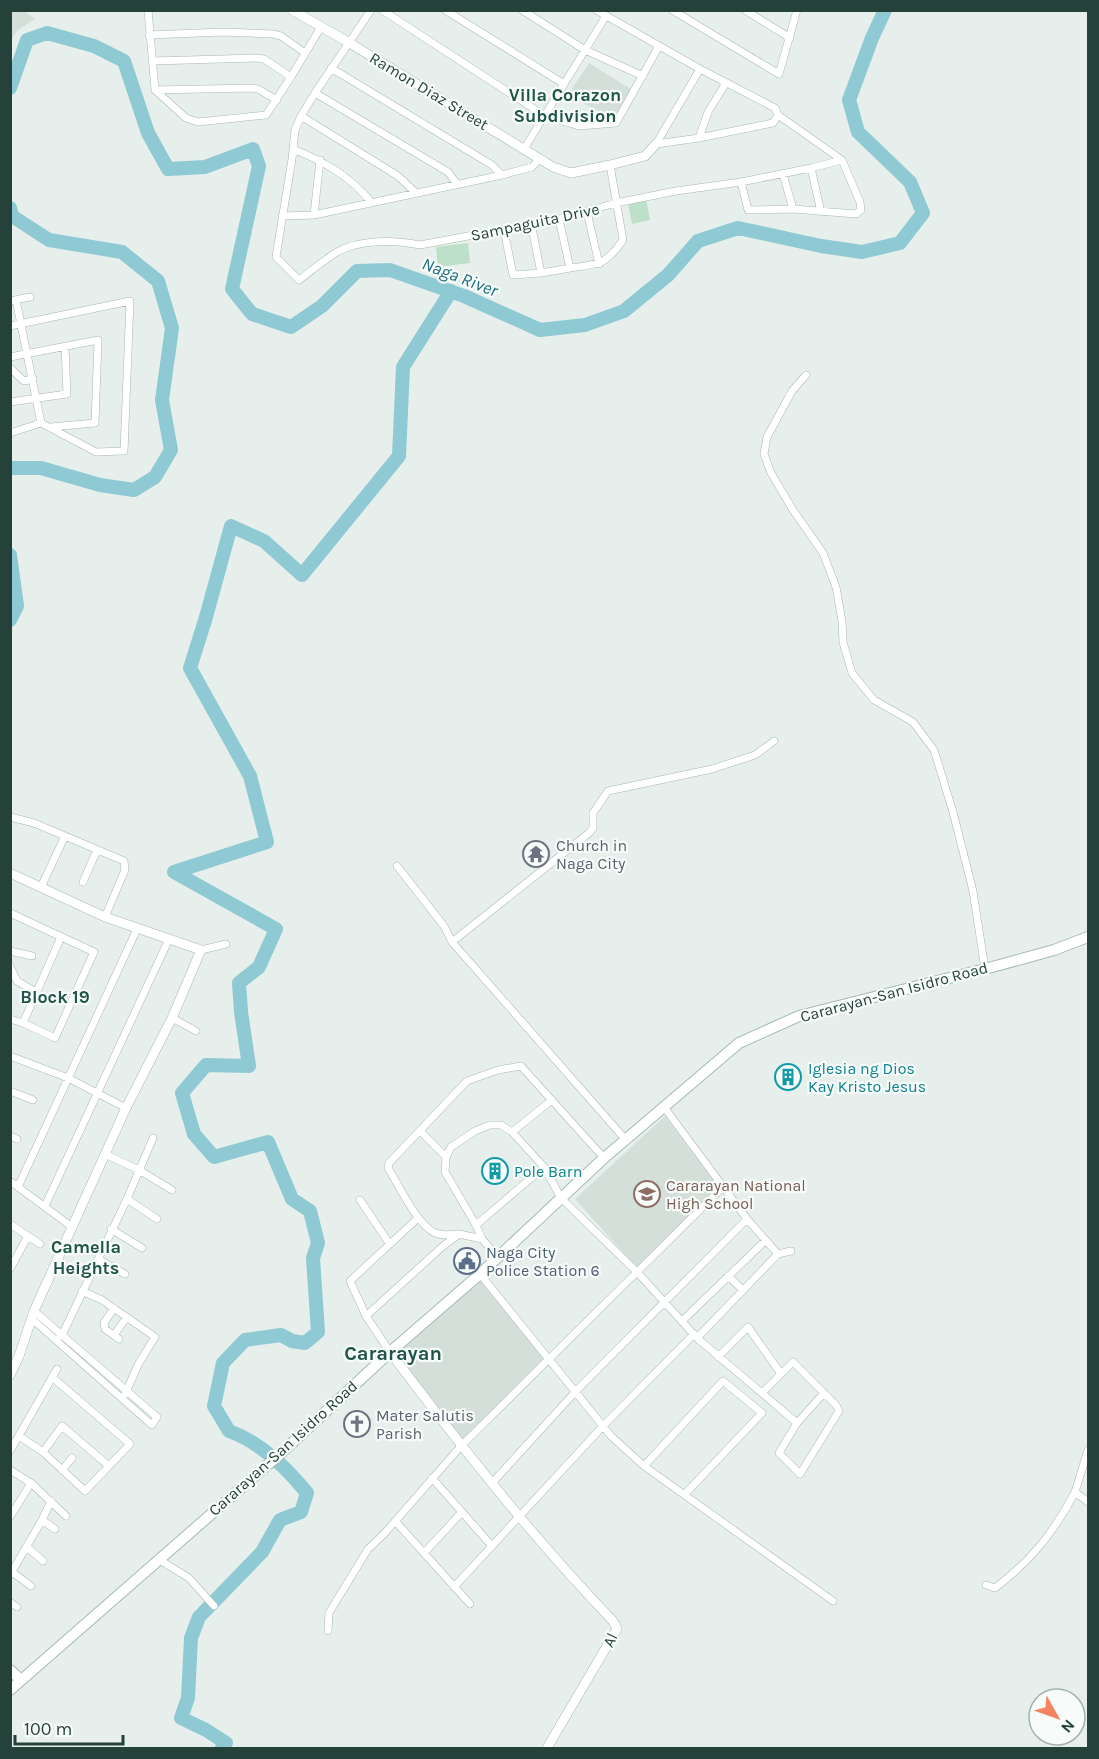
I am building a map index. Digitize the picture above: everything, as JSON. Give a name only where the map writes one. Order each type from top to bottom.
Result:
[{"type":"main road","name":"Cararayan-San Isidro Road","points":[[10,1690],[269,1464],[390,1352],[480,1274],[603,1158],[739,1043],[799,1016],[985,969],[1054,950],[1089,937]]},
{"type":"main road","points":[[10,1670],[21,1680]]},
{"type":"street","points":[[148,10],[154,90],[186,118],[198,122],[266,115],[321,27]]},
{"type":"street","name":"Ramon Diaz Street","points":[[292,10],[553,167],[571,173],[610,165],[645,156],[656,144]]},
{"type":"street","points":[[371,10],[301,116],[295,130],[282,216],[314,215],[502,175],[532,167],[540,158]]},
{"type":"street","points":[[381,10],[545,116],[579,126],[616,123],[659,46]]},
{"type":"street","points":[[445,10],[564,84]]},
{"type":"street","points":[[522,10],[585,50],[643,76]]},
{"type":"street","points":[[597,10],[700,69],[775,108],[778,115],[842,160],[860,201],[861,210],[856,214],[793,209],[748,210],[741,182]]},
{"type":"street","points":[[672,10],[779,74],[797,10]]},
{"type":"street","points":[[745,10],[790,38]]},
{"type":"street","points":[[524,149],[606,16]]},
{"type":"street","points":[[149,35],[223,32],[273,34],[281,36],[305,52]]},
{"type":"street","points":[[153,61],[257,58],[264,59],[291,77]]},
{"type":"street","points":[[332,68],[492,165],[502,175]]},
{"type":"street","points":[[656,144],[700,69]]},
{"type":"street","points":[[699,138],[708,112],[726,83]]},
{"type":"street","points":[[154,90],[252,88],[277,100]]},
{"type":"street","points":[[315,93],[448,172],[457,184]]},
{"type":"street","points":[[656,144],[772,123],[778,115]]},
{"type":"street","points":[[301,116],[398,176],[415,192]]},
{"type":"street","points":[[293,149],[320,160],[358,186],[371,202]]},
{"type":"street","points":[[314,215],[320,160]]},
{"type":"street","name":"Sampaguita Drive","points":[[282,216],[276,257],[299,279],[339,251],[362,244],[398,241],[420,245],[559,219],[616,203],[676,191],[741,182],[842,160]]},
{"type":"street","points":[[504,230],[513,275],[599,264],[613,255],[623,240],[610,165]]},
{"type":"street","points":[[811,168],[821,212]]},
{"type":"street","points":[[783,174],[793,209]]},
{"type":"street","points":[[587,212],[599,264]]},
{"type":"street","points":[[559,219],[570,268]]},
{"type":"street","points":[[531,224],[541,273]]},
{"type":"street","points":[[10,326],[22,324],[130,301],[124,451],[96,452],[42,423],[22,324],[14,300],[30,297]]},
{"type":"street","points":[[10,357],[98,340],[96,423],[49,428]]},
{"type":"street","points":[[10,402],[67,394],[65,347]]},
{"type":"street","points":[[10,368],[24,381],[33,380]]},
{"type":"street","points":[[806,375],[792,390],[767,437],[765,454],[771,472],[793,510],[823,553],[836,587],[843,642],[852,673],[874,700],[913,722],[934,750],[973,891],[985,969]]},
{"type":"street","points":[[10,433],[42,423]]},
{"type":"street","points":[[452,942],[589,833],[593,828],[593,813],[608,791],[712,769],[755,755],[774,741]]},
{"type":"street","points":[[10,817],[34,823],[124,861],[126,866],[105,917]]},
{"type":"street","points":[[41,887],[65,836]]},
{"type":"street","points":[[82,882],[97,849]]},
{"type":"street","points":[[398,866],[444,926],[452,942],[625,1139]]},
{"type":"street","points":[[10,873],[105,917],[201,950],[226,944]]},
{"type":"street","points":[[10,913],[94,952],[55,1038],[10,1019]]},
{"type":"street","points":[[18,1187],[137,928]]},
{"type":"street","points":[[23,1023],[61,937]]},
{"type":"street","points":[[45,1206],[169,939]]},
{"type":"street","points":[[10,1375],[33,1315],[72,1227],[126,1107],[172,1018],[201,950]]},
{"type":"street","points":[[10,951],[32,956]]},
{"type":"street","points":[[10,966],[17,981],[36,992]]},
{"type":"street","points":[[172,1018],[196,1031]]},
{"type":"street","points":[[10,1056],[68,1078],[126,1107]]},
{"type":"street","points":[[482,1239],[459,1234],[438,1234],[430,1230],[418,1218],[388,1168],[388,1163],[467,1081],[498,1070],[521,1066],[603,1158]]},
{"type":"street","points":[[10,1091],[33,1100]]},
{"type":"street","points":[[512,1132],[552,1100]]},
{"type":"street","points":[[664,1107],[747,1220],[778,1254]]},
{"type":"street","points":[[498,1257],[482,1239],[476,1224],[445,1172],[446,1157],[451,1147],[475,1131],[490,1125],[501,1125],[512,1132],[544,1167],[561,1198],[637,1272],[696,1336],[797,1423]]},
{"type":"street","points":[[420,1131],[446,1157]]},
{"type":"street","points":[[59,1337],[98,1259],[153,1138]]},
{"type":"street","points":[[105,1154],[139,1170],[172,1190]]},
{"type":"street","points":[[476,1224],[544,1167]]},
{"type":"street","points":[[10,1181],[72,1227]]},
{"type":"street","points":[[328,1631],[329,1613],[368,1549],[461,1446],[723,1187]]},
{"type":"street","points":[[126,1199],[157,1219]]},
{"type":"street","points":[[360,1200],[389,1243]]},
{"type":"street","points":[[418,1218],[350,1281],[366,1316],[390,1352],[461,1446],[519,1516]]},
{"type":"street","points":[[492,1483],[576,1391],[747,1220]]},
{"type":"street","points":[[10,1224],[40,1244]]},
{"type":"street","points":[[111,1229],[142,1248]]},
{"type":"street","points":[[366,1316],[459,1234]]},
{"type":"street","points":[[10,1269],[28,1236]]},
{"type":"street","points":[[682,1321],[765,1241]]},
{"type":"street","points":[[454,1587],[603,1426],[778,1254],[791,1251]]},
{"type":"street","points":[[98,1259],[125,1274]]},
{"type":"street","points":[[480,1274],[611,1436],[644,1466],[833,1601]]},
{"type":"street","points":[[729,1276],[743,1290]]},
{"type":"street","points":[[82,1291],[102,1300],[155,1337],[139,1362],[128,1391],[121,1397]]},
{"type":"street","points":[[114,1308],[104,1323],[105,1329],[117,1337],[127,1317]]},
{"type":"street","points":[[33,1315],[157,1417],[152,1425],[59,1337]]},
{"type":"street","points":[[718,1357],[748,1326],[781,1374]]},
{"type":"street","points":[[762,1393],[793,1362],[824,1393],[839,1410],[800,1473],[779,1453],[797,1423],[824,1393]]},
{"type":"street","points":[[10,1451],[57,1369]]},
{"type":"street","points":[[19,1436],[43,1452],[85,1491],[130,1444],[52,1377]]},
{"type":"street","points":[[644,1466],[723,1381],[762,1413],[685,1494]]},
{"type":"street","points":[[43,1452],[63,1426],[110,1466]]},
{"type":"street","points":[[986,1585],[995,1588],[1019,1570],[1034,1554],[1064,1513],[1075,1492],[1089,1450]]},
{"type":"street","points":[[62,1470],[72,1458]]},
{"type":"street","points":[[10,1470],[31,1483],[66,1516]]},
{"type":"street","points":[[432,1478],[491,1545]]},
{"type":"street","points":[[10,1517],[31,1483]]},
{"type":"street","points":[[1075,1492],[1089,1502]]},
{"type":"street","points":[[31,1586],[11,1574],[51,1501]]},
{"type":"street","points":[[423,1553],[462,1512]]},
{"type":"street","name":"Al","points":[[519,1516],[613,1621],[617,1629],[547,1749]]},
{"type":"street","points":[[42,1520],[55,1528]]},
{"type":"street","points":[[395,1521],[470,1605]]},
{"type":"street","points":[[27,1547],[43,1560]]},
{"type":"street","points":[[158,1559],[189,1578],[206,1594],[214,1606]]},
{"type":"shaded area","points":[[11,10],[24,11],[35,19],[18,30],[11,39]]},
{"type":"shaded area","points":[[589,63],[634,91],[616,119],[570,97],[572,89]]},
{"type":"shaded area","name":"Cararayan National High School","points":[[665,1116],[719,1188],[637,1268],[575,1199]]},
{"type":"shaded area","points":[[481,1281],[544,1359],[461,1441],[395,1354]]},
{"type":"green space","points":[[646,199],[650,220],[632,224],[628,203]]},
{"type":"green space","points":[[468,243],[470,263],[438,267],[436,247]]},
{"type":"waterway","name":"Naga River","points":[[10,88],[27,40],[47,33],[94,46],[124,61],[148,133],[168,169],[205,167],[253,149],[259,166],[232,289],[252,314],[291,327],[322,306],[357,271],[390,270],[464,296],[540,330],[585,325],[624,311],[668,275],[698,241],[738,228],[821,246],[862,252],[900,243],[923,213],[910,182],[858,132],[849,100],[885,10]]},
{"type":"waterway","name":"Naga River","points":[[10,208],[12,216],[49,240],[122,252],[158,281],[172,328],[162,400],[171,450],[155,477],[134,490],[100,485],[41,468],[10,468]]},
{"type":"waterway","points":[[222,1748],[226,1743],[181,1718],[188,1698],[191,1638],[199,1617],[262,1552],[280,1520],[301,1512],[307,1493],[272,1456],[229,1431],[214,1406],[223,1363],[245,1340],[281,1335],[292,1341],[305,1343],[318,1332],[313,1258],[318,1243],[310,1211],[292,1199],[268,1142],[214,1157],[194,1134],[182,1093],[206,1065],[249,1066],[239,983],[259,967],[276,929],[174,872],[267,842],[250,776],[190,668],[231,526],[264,541],[302,575],[399,456],[403,367],[451,291]]},
{"type":"waterway","name":"Naga River","points":[[10,555],[17,606],[10,620]]},
{"type":"place","name":"Church in Naga City","points":[[536,854]]},
{"type":"place","name":"Iglesia ng Dios Kay Kristo Jesus","points":[[788,1077]]},
{"type":"place","name":"Pole Barn","points":[[495,1171]]},
{"type":"place","name":"Cararayan National High School","points":[[647,1194]]},
{"type":"place","name":"Naga City Police Station 6","points":[[467,1261]]},
{"type":"place","name":"Mater Salutis Parish","points":[[357,1424]]},
{"type":"district","name":"Villa Corazon Subdivision","points":[[565,106]]},
{"type":"district","name":"Block 19","points":[[55,997]]},
{"type":"district","name":"Camella Heights","points":[[86,1257]]},
{"type":"district","name":"Cararayan","points":[[393,1353]]}]
